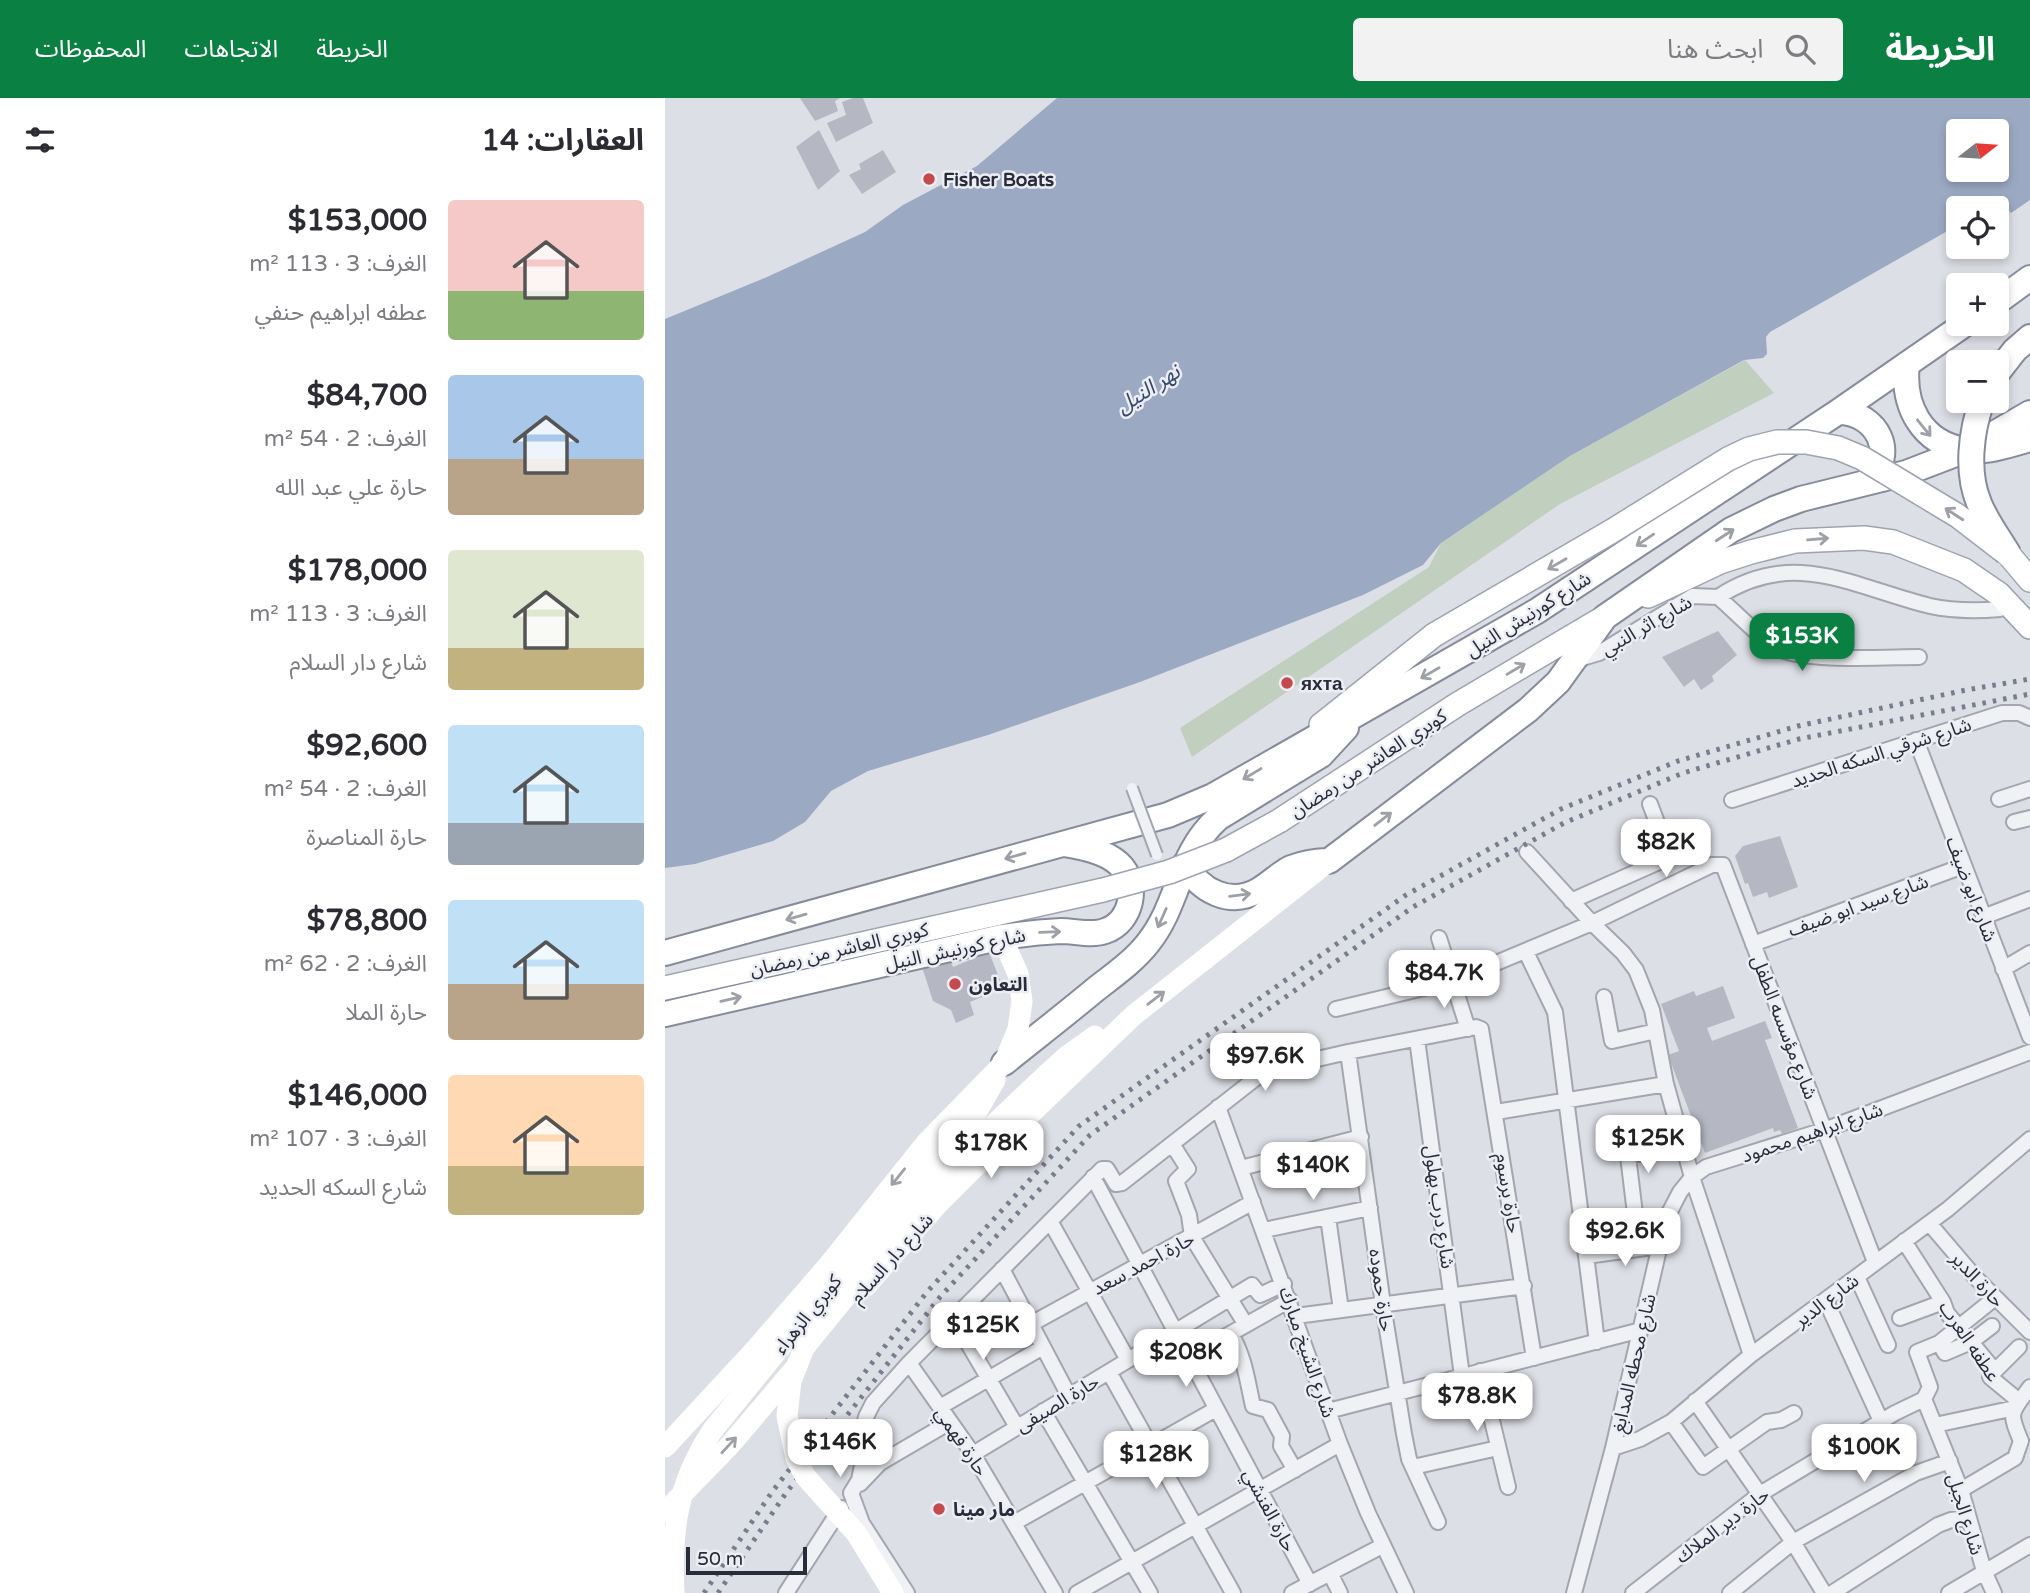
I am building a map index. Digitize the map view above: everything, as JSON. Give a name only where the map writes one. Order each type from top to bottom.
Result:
[{"type":"highway","points":[[2009,293],[2030,278]]},
{"type":"highway","name":"شارع كورنيش النيل","points":[[665,953],[1168,815],[1235,785],[1537,611],[1838,412],[1948,336]]},
{"type":"highway","points":[[2009,358],[2030,337]]},
{"type":"highway","points":[[1907,364],[1906,391],[1909,404],[1922,428],[1931,437],[1966,450],[1992,448],[2030,439]]},
{"type":"highway","points":[[1838,412],[1864,418],[1880,438],[1880,465],[1863,485]]},
{"type":"highway","points":[[1979,413],[1972,446],[1974,484],[1978,502],[2009,555]]},
{"type":"highway","points":[[1185,864],[1190,874],[1206,889],[1236,897],[1254,893],[1294,867],[1329,861],[1528,710],[1558,682],[1605,617],[1731,530],[1801,499],[1906,473],[1966,450],[2030,413]]},
{"type":"highway","points":[[1004,1063],[1139,954],[1160,925],[1195,844],[1210,826],[1321,755],[1342,734],[1354,715]]},
{"type":"highway","name":"شارع كورنيش النيل","points":[[665,1014],[1002,937],[1042,932],[1096,933],[1111,928],[1123,918],[1130,903],[1131,886],[1124,870],[1104,855],[1060,843]]},
{"type":"main road","points":[[1282,757],[1434,635],[1728,460],[1777,442],[1806,442],[1838,448],[1862,458],[1958,516],[2009,555],[2030,580]]},
{"type":"main road","name":"كوبري العاشر من رمضان","points":[[665,988],[1114,887],[1188,866],[1226,850],[1279,821],[1458,704],[1605,617],[1720,562],[1751,552],[1795,541],[1864,538],[1893,541],[1964,570],[1999,594],[2030,626]]},
{"type":"main road","name":"شارع دار السلام","points":[[665,1512],[730,1445],[830,1325],[937,1205],[1043,1100],[1134,1015],[1329,861]]},
{"type":"main road","points":[[665,1447],[827,1267],[926,1143],[962,1103],[1004,1063],[1018,1029],[1021,1001],[1018,974],[1002,937]]},
{"type":"main road","name":"كوبري الزهراء","points":[[893,1593],[856,1533],[805,1476],[796,1458],[786,1416],[791,1381],[804,1348],[976,1140],[1047,1074],[1088,1041],[1134,1015]]},
{"type":"main road","name":"كوبري الزهراء","points":[[674,1593],[673,1548],[677,1508],[701,1449],[845,1268],[975,1115],[1004,1063]]},
{"type":"street","name":"شارع اثر النبي","points":[[1574,660],[1599,653],[1693,596],[1718,597],[1759,577],[1801,572],[1828,576],[1931,606],[1966,611],[2000,609]]},
{"type":"street","points":[[1718,597],[1770,642],[1796,655],[1919,657]]},
{"type":"street","name":"شارع شرقي السكه الحديد","points":[[1732,800],[2002,713],[2019,713],[2030,718]]},
{"type":"street","name":"شارع ابو ضيف","points":[[1916,740],[2030,1037]]},
{"type":"street","points":[[1132,788],[1157,855]]},
{"type":"street","points":[[1999,799],[2030,789]]},
{"type":"street","points":[[1571,901],[1670,857],[1650,804]]},
{"type":"street","points":[[2014,822],[2030,818]]},
{"type":"street","points":[[1527,852],[1592,923],[1616,945],[1636,970],[1649,1000],[1666,1084],[1692,1177],[1751,1355]]},
{"type":"street","name":"شارع مؤسسه الطفل","points":[[1592,923],[1712,865],[1723,865],[1875,1262]]},
{"type":"street","name":"شارع سيد ابو ضيف","points":[[1753,944],[1963,866]]},
{"type":"street","points":[[1983,917],[2030,899]]},
{"type":"street","points":[[1336,1009],[1453,981],[1592,923]]},
{"type":"street","name":"حارة برسوم","points":[[1439,938],[1453,981],[1475,1029],[1496,1112],[1534,1358]]},
{"type":"street","points":[[1526,952],[1554,1007],[1597,1342]]},
{"type":"street","points":[[2003,969],[2030,953]]},
{"type":"street","points":[[1604,997],[1612,1041],[1656,1031]]},
{"type":"street","points":[[786,1593],[859,1479],[863,1465],[862,1433],[873,1403],[953,1318],[1099,1173],[1119,1185],[1265,1071],[1348,1052],[1475,1029]]},
{"type":"street","name":"شارع درب بهلول","points":[[1417,1039],[1462,1376]]},
{"type":"street","name":"حارة حموده","points":[[1348,1052],[1383,1305],[1409,1459],[1438,1522]]},
{"type":"street","name":"شارع ابراهيم محمود","points":[[1692,1177],[1706,1167],[1824,1130],[2030,1052]]},
{"type":"street","points":[[1496,1112],[1666,1084]]},
{"type":"street","name":"شارع الشيخ مبارك","points":[[1218,1107],[1340,1444],[1382,1546],[1406,1593]]},
{"type":"street","points":[[1241,1168],[1361,1137]]},
{"type":"street","name":"شارع الدير","points":[[1613,1448],[1640,1439],[1671,1422],[1751,1355],[1948,1209],[2030,1139]]},
{"type":"street","points":[[1172,1144],[1188,1169],[1176,1181],[1189,1215],[1192,1237],[1246,1325]]},
{"type":"street","points":[[1636,1222],[1628,1157],[1684,1145]]},
{"type":"street","name":"حارة الفنشي","points":[[1099,1173],[1140,1265],[1310,1584]]},
{"type":"street","name":"شارع محطه المدابغ","points":[[1574,1593],[1613,1448],[1667,1219],[1680,1192],[1692,1177]]},
{"type":"street","name":"حارة احمد سعد","points":[[1031,1324],[1253,1202]]},
{"type":"street","points":[[1264,1230],[1370,1208]]},
{"type":"street","points":[[1328,1217],[1341,1310]]},
{"type":"street","points":[[1050,1221],[1128,1360]]},
{"type":"street","name":"حارة الدير","points":[[1929,1223],[1995,1298],[2030,1332]]},
{"type":"street","name":"عطفه العرب","points":[[1904,1241],[1943,1302],[1947,1314],[1995,1371],[1990,1377],[2017,1405]]},
{"type":"street","points":[[1586,1256],[1660,1245]]},
{"type":"street","points":[[1002,1269],[1069,1396]]},
{"type":"street","points":[[1857,1277],[1888,1346]]},
{"type":"street","name":"حارة الصيفى","points":[[973,1454],[1252,1286],[1260,1295],[1284,1284]]},
{"type":"street","points":[[1296,1317],[1524,1286]]},
{"type":"street","name":"شارع الجبل","points":[[1994,1593],[1984,1571],[1961,1490],[1924,1399],[1930,1387],[1917,1350],[1939,1343],[1995,1298]]},
{"type":"street","points":[[1189,1357],[1290,1300]]},
{"type":"street","points":[[1826,1301],[1881,1421]]},
{"type":"street","points":[[1900,1318],[1943,1302]]},
{"type":"street","points":[[953,1318],[1017,1427]]},
{"type":"street","points":[[1939,1343],[1944,1353],[1971,1342],[1992,1326]]},
{"type":"street","points":[[1328,1411],[1641,1330]]},
{"type":"street","points":[[1231,1334],[1247,1369],[1253,1406],[1268,1410],[1295,1470]]},
{"type":"street","points":[[1995,1371],[2019,1346]]},
{"type":"street","points":[[940,1407],[1043,1347]]},
{"type":"street","name":"حارة فهمي","points":[[909,1363],[973,1454],[1055,1593]]},
{"type":"street","points":[[1480,1371],[1508,1487]]},
{"type":"street","points":[[1109,1372],[1233,1593]]},
{"type":"street","points":[[1961,1490],[2015,1458],[2025,1446],[2012,1422],[2017,1405],[2030,1387]]},
{"type":"street","name":"حارة دير الملاك","points":[[1633,1593],[1760,1494],[1881,1421],[1924,1399]]},
{"type":"street","points":[[1695,1401],[1825,1593]]},
{"type":"street","points":[[1935,1425],[2017,1405]]},
{"type":"street","points":[[1014,1523],[1216,1409]]},
{"type":"street","points":[[1043,1412],[1150,1593]]},
{"type":"street","points":[[1671,1422],[1702,1466],[1767,1422],[1781,1420],[1794,1413]]},
{"type":"street","points":[[851,1493],[880,1463],[950,1422]]},
{"type":"street","points":[[1077,1593],[1340,1444]]},
{"type":"street","points":[[1413,1467],[1498,1448]]},
{"type":"street","points":[[1730,1593],[1793,1542],[1916,1473],[1950,1461]]},
{"type":"street","points":[[851,1493],[862,1523],[907,1593]]},
{"type":"street","points":[[1832,1593],[1938,1525],[1968,1518]]},
{"type":"street","points":[[1949,1593],[2030,1545]]},
{"type":"street","points":[[1292,1593],[1382,1546]]},
{"type":"street","points":[[1330,1573],[1340,1593]]},
{"type":"green space","points":[[1745,360],[1774,393],[1560,504],[1192,757],[1180,728],[1429,567],[1441,543],[1570,456]]},
{"type":"water","name":"نهر النيل","points":[[1057,98],[2030,98],[2030,200],[2011,213],[2009,196],[1946,196],[1946,232],[1770,332],[1766,337],[1767,354],[1763,358],[1744,360],[1570,456],[1441,543],[1423,565],[1363,595],[1140,682],[988,735],[868,771],[831,791],[805,822],[773,841],[695,864],[665,868],[665,319],[767,277],[865,232],[903,205],[977,166]]},
{"type":"building","points":[[800,98],[840,98],[835,101],[838,111],[815,121]]},
{"type":"building","points":[[863,98],[873,123],[836,142],[827,123],[846,115],[842,102]]},
{"type":"building","points":[[819,130],[840,171],[818,190],[796,147]]},
{"type":"building","points":[[883,150],[896,172],[862,194],[849,175],[861,169],[859,164]]},
{"type":"building","points":[[1718,631],[1737,655],[1712,676],[1714,681],[1701,690],[1694,679],[1684,687],[1662,657]]},
{"type":"building","points":[[1780,836],[1798,887],[1769,898],[1767,892],[1753,897],[1735,856],[1743,846]]},
{"type":"building","points":[[989,952],[1003,988],[970,1002],[974,1015],[956,1023],[951,1010],[933,1001],[922,967],[949,956],[953,967]]},
{"type":"building","points":[[1723,986],[1735,1018],[1707,1028],[1712,1041],[1765,1021],[1772,1038],[1765,1040],[1798,1128],[1782,1134],[1780,1130],[1774,1132],[1773,1128],[1705,1153],[1668,1055],[1679,1051],[1661,1004],[1694,991],[1696,996]]},
{"type":"railway","points":[[704,1593],[772,1492],[927,1292],[1079,1126],[1406,895],[1561,809],[1678,761],[1798,726],[2030,679]]},
{"type":"railway","points":[[718,1593],[786,1493],[940,1297],[1090,1135],[1413,907],[1564,823],[1683,773],[1799,739],[2030,694]]},
{"type":"place","name":"Fisher Boats","points":[[929,179]]},
{"type":"place","name":"яхта","points":[[1287,683]]},
{"type":"place","name":"التعاون","points":[[955,984]]},
{"type":"place","name":"مار مينا","points":[[939,1509]]}]
